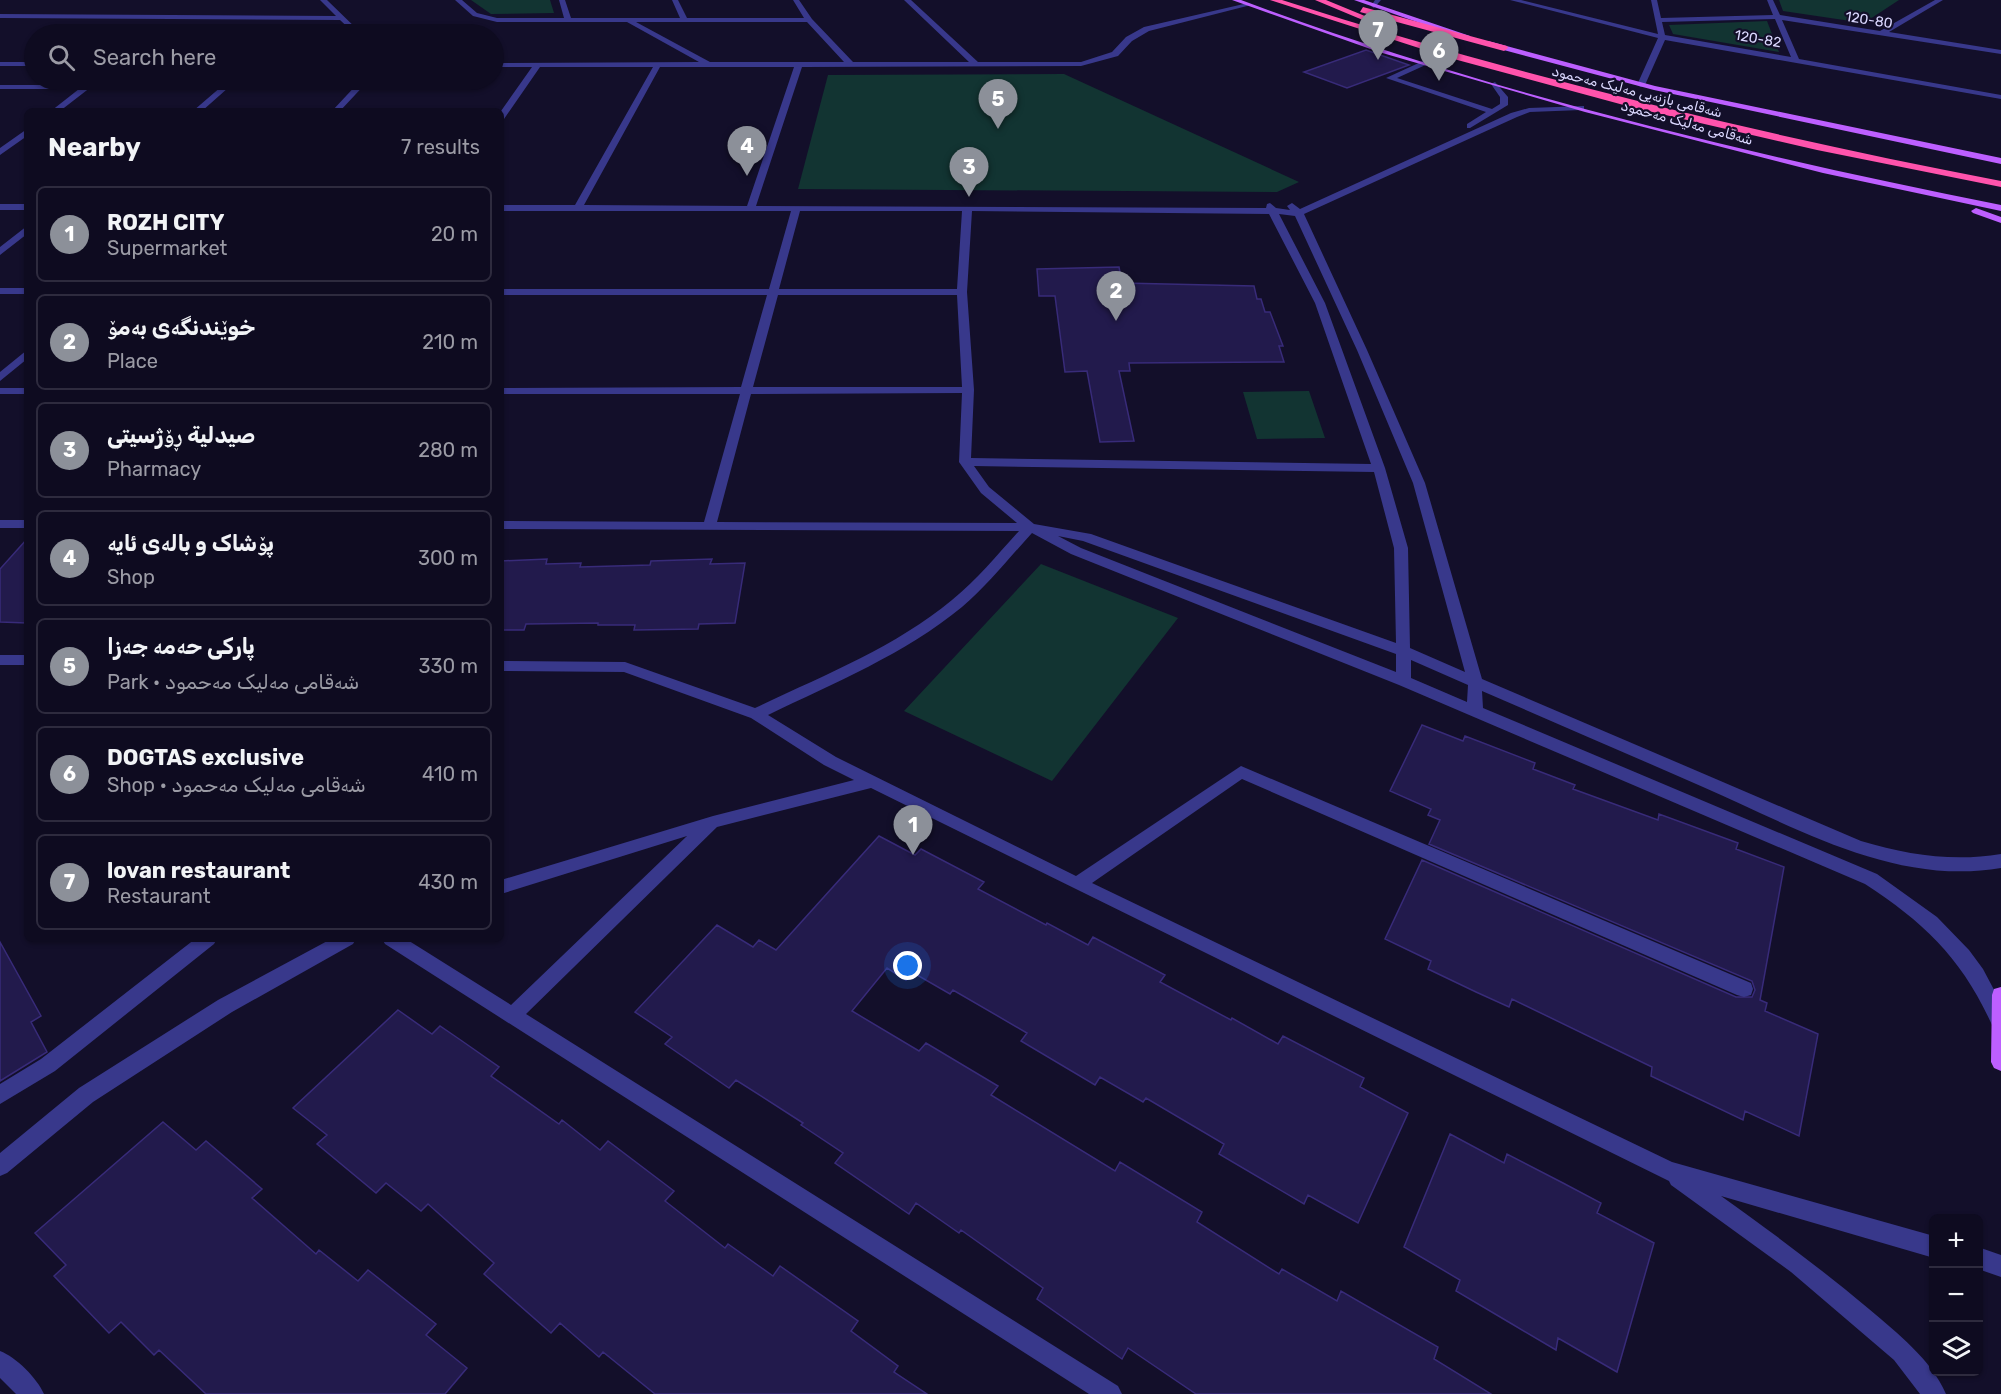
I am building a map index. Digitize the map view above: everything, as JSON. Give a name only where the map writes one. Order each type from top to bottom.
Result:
[{"type":"highway","points":[[1262,0],[1426,63]]},
{"type":"highway","name":"شەقامی بازنەیی مەلیک مەحمود","points":[[1274,0],[1437,53],[1756,125],[2001,174]]},
{"type":"highway","name":"شەقامی بازنەیی مەلیک مەحمود","points":[[1319,0],[1515,69],[1762,136],[2001,184]]},
{"type":"highway","points":[[1330,0],[1504,48]]},
{"type":"main road","name":"شەقامی مەلیک مەحمود","points":[[1235,0],[1426,63],[1581,108],[1755,154],[2001,208]]},
{"type":"main road","points":[[1357,0],[1376,3],[1504,48],[1641,85],[1951,153],[2001,161]]},
{"type":"main road","points":[[1951,153],[2001,155]]},
{"type":"main road","points":[[1755,154],[1943,202],[2001,220]]},
{"type":"main road","points":[[2001,995],[1999,1019],[2001,1062]]},
{"type":"street","points":[[458,0],[483,19],[809,20]]},
{"type":"street","points":[[562,0],[568,21]]},
{"type":"street","points":[[675,0],[684,20]]},
{"type":"street","points":[[796,0],[809,20],[852,66]]},
{"type":"street","points":[[907,0],[978,66]]},
{"type":"street","name":"120-82","points":[[1514,0],[1662,37],[2001,97]]},
{"type":"street","points":[[1641,85],[1662,37],[1654,0]]},
{"type":"street","points":[[1770,0],[1795,59]]},
{"type":"street","points":[[1880,34],[1940,0]]},
{"type":"street","points":[[328,2],[348,24]]},
{"type":"street","points":[[504,66],[1081,64],[1115,54],[1129,39],[1147,29],[1248,5]]},
{"type":"street","points":[[0,16],[342,18]]},
{"type":"street","name":"120-80","points":[[1660,20],[1779,17],[2001,52]]},
{"type":"street","points":[[627,21],[710,66]]},
{"type":"street","points":[[1426,63],[1390,78],[1493,112]]},
{"type":"street","points":[[0,64],[24,64]]},
{"type":"street","points":[[504,113],[537,66]]},
{"type":"street","points":[[578,208],[657,66]]},
{"type":"street","points":[[752,208],[798,66]]},
{"type":"street","points":[[1295,209],[1310,199],[1479,122],[1506,101],[1495,84]]},
{"type":"street","points":[[0,87],[24,87]]},
{"type":"street","points":[[59,108],[83,90]]},
{"type":"street","points":[[200,108],[221,90]]},
{"type":"street","points":[[339,108],[356,90]]},
{"type":"street","points":[[504,208],[1295,209],[1521,112],[1581,108]]},
{"type":"street","points":[[0,152],[24,134]]},
{"type":"street","points":[[0,144],[10,144]]},
{"type":"street","points":[[0,207],[24,207]]},
{"type":"street","points":[[709,526],[796,208]]},
{"type":"street","points":[[967,209],[962,292],[968,390],[965,462],[985,490],[1030,527],[1076,551],[1475,710],[1871,879],[1914,907],[1938,927],[1965,956],[1986,987],[1999,1019]]},
{"type":"street","points":[[1272,209],[1320,303],[1379,468],[1401,548],[1404,681]]},
{"type":"street","points":[[1295,209],[1362,350],[1419,483],[1475,680],[1475,710]]},
{"type":"street","points":[[0,252],[24,232]]},
{"type":"street","points":[[0,291],[24,291]]},
{"type":"street","points":[[504,291],[962,292]]},
{"type":"street","points":[[0,378],[24,356]]},
{"type":"street","points":[[504,391],[968,390]]},
{"type":"street","points":[[0,391],[24,391]]},
{"type":"street","points":[[965,462],[1379,468]]},
{"type":"street","points":[[0,524],[24,524]]},
{"type":"street","points":[[504,525],[1030,527],[1086,537],[1403,651],[1475,680],[1857,847],[1924,864],[1956,866],[2001,861]]},
{"type":"street","points":[[756,714],[857,665],[921,629],[966,595],[1030,527]]},
{"type":"street","points":[[0,660],[24,660]]},
{"type":"street","points":[[504,666],[625,667],[756,714],[830,761],[1077,884],[1669,1171],[1855,1227],[1929,1246]]},
{"type":"street","points":[[1077,884],[1241,772],[1744,989]]},
{"type":"street","points":[[504,885],[713,822],[872,782]]},
{"type":"street","points":[[513,1015],[713,822]]},
{"type":"street","points":[[0,1095],[48,1065],[204,942]]},
{"type":"street","points":[[0,1166],[86,1095],[225,1006],[342,942]]},
{"type":"street","points":[[396,942],[1110,1394]]},
{"type":"street","points":[[1669,1171],[1800,1264],[1902,1352],[1934,1394]]},
{"type":"street","points":[[1983,1260],[2001,1266]]},
{"type":"street","points":[[0,1362],[32,1394]]},
{"type":"green space","points":[[471,0],[550,0],[554,13],[491,14]]},
{"type":"green space","points":[[1779,0],[1899,0],[1864,23],[1783,11]]},
{"type":"green space","points":[[1767,21],[1779,52],[1673,34],[1669,25]]},
{"type":"green space","points":[[1064,74],[1299,182],[1277,192],[798,189],[828,75]]},
{"type":"green space","points":[[1309,391],[1325,438],[1257,439],[1243,392]]},
{"type":"green space","points":[[1041,564],[1178,618],[1052,781],[904,711]]},
{"type":"building","points":[[1366,50],[1409,65],[1347,88],[1304,72]]},
{"type":"building","points":[[1119,267],[1122,283],[1254,286],[1257,299],[1261,299],[1265,312],[1270,312],[1283,346],[1279,346],[1284,362],[1129,363],[1130,371],[1119,371],[1134,441],[1100,442],[1087,371],[1065,372],[1055,296],[1039,296],[1037,269]]},
{"type":"building","points":[[24,542],[24,623],[0,622],[0,569]]},
{"type":"building","points":[[547,559],[546,564],[581,563],[580,567],[650,565],[651,561],[712,559],[710,564],[745,563],[735,623],[699,624],[698,629],[634,630],[635,625],[526,624],[524,630],[504,630],[504,561]]},
{"type":"building","points":[[1422,725],[1463,741],[1465,736],[1535,763],[1533,769],[1575,785],[1573,789],[1658,820],[1659,814],[1738,843],[1736,849],[1784,867],[1760,1000],[1767,1003],[1765,1011],[1818,1034],[1799,1136],[1745,1111],[1743,1120],[1651,1076],[1652,1067],[1512,999],[1509,1007],[1428,969],[1431,961],[1385,939],[1422,860],[1736,997],[1752,997],[1755,990],[1752,981],[1429,844],[1440,820],[1428,815],[1431,809],[1390,791]]},
{"type":"building","points":[[879,836],[915,855],[921,849],[984,882],[978,889],[1088,945],[1093,937],[1165,975],[1160,982],[1278,1044],[1283,1036],[1364,1078],[1360,1087],[1408,1113],[1358,1223],[1308,1195],[1304,1204],[1219,1154],[1224,1144],[1146,1098],[1143,1102],[1100,1077],[1095,1085],[1021,1041],[1027,1033],[953,990],[950,994],[912,972],[906,980],[887,968],[852,1011],[919,1051],[926,1043],[998,1086],[991,1095],[1115,1171],[1120,1162],[1202,1212],[1197,1222],[1279,1274],[1282,1269],[1337,1301],[1341,1291],[1438,1347],[1434,1359],[1491,1394],[1196,1394],[1128,1348],[1122,1359],[1037,1299],[1043,1288],[961,1230],[959,1233],[916,1203],[909,1214],[835,1163],[843,1153],[801,1125],[803,1123],[736,1080],[729,1088],[665,1044],[672,1037],[635,1012],[717,925],[753,947],[759,940],[776,950]]},
{"type":"building","points":[[0,942],[41,1016],[31,1022],[47,1052],[0,1081]]},
{"type":"building","points":[[398,1010],[432,1034],[440,1026],[462,1041],[499,1067],[491,1076],[559,1124],[562,1120],[600,1150],[608,1141],[674,1191],[665,1201],[725,1248],[728,1244],[773,1276],[780,1266],[858,1321],[851,1331],[898,1366],[894,1372],[927,1394],[655,1394],[603,1352],[599,1357],[560,1323],[551,1333],[484,1274],[494,1263],[428,1204],[421,1211],[386,1183],[376,1193],[317,1144],[327,1135],[293,1108]]},
{"type":"building","points":[[163,1122],[196,1150],[206,1141],[262,1189],[252,1198],[316,1254],[319,1250],[358,1281],[368,1270],[436,1324],[426,1335],[467,1368],[445,1394],[206,1394],[159,1350],[154,1355],[121,1322],[109,1333],[54,1276],[66,1265],[35,1233]]},
{"type":"building","points":[[1450,1134],[1504,1163],[1507,1154],[1601,1203],[1597,1213],[1654,1243],[1617,1372],[1558,1338],[1556,1350],[1456,1291],[1460,1280],[1404,1247]]},
{"type":"place","name":"lovan restaurant","points":[[1378,60]]},
{"type":"place","name":"DOGTAS exclusive","points":[[1439,81]]},
{"type":"place","name":"پارکی حەمە جەزا","points":[[998,129]]},
{"type":"place","name":"پۆشاک و بالەی ئایە","points":[[747,176]]},
{"type":"place","name":"صيدلية ڕۆژسیتی","points":[[969,197]]},
{"type":"place","name":"خوێندنگەی بەمۆ","points":[[1116,321]]},
{"type":"place","name":"ROZH CITY","points":[[913,855]]}]
